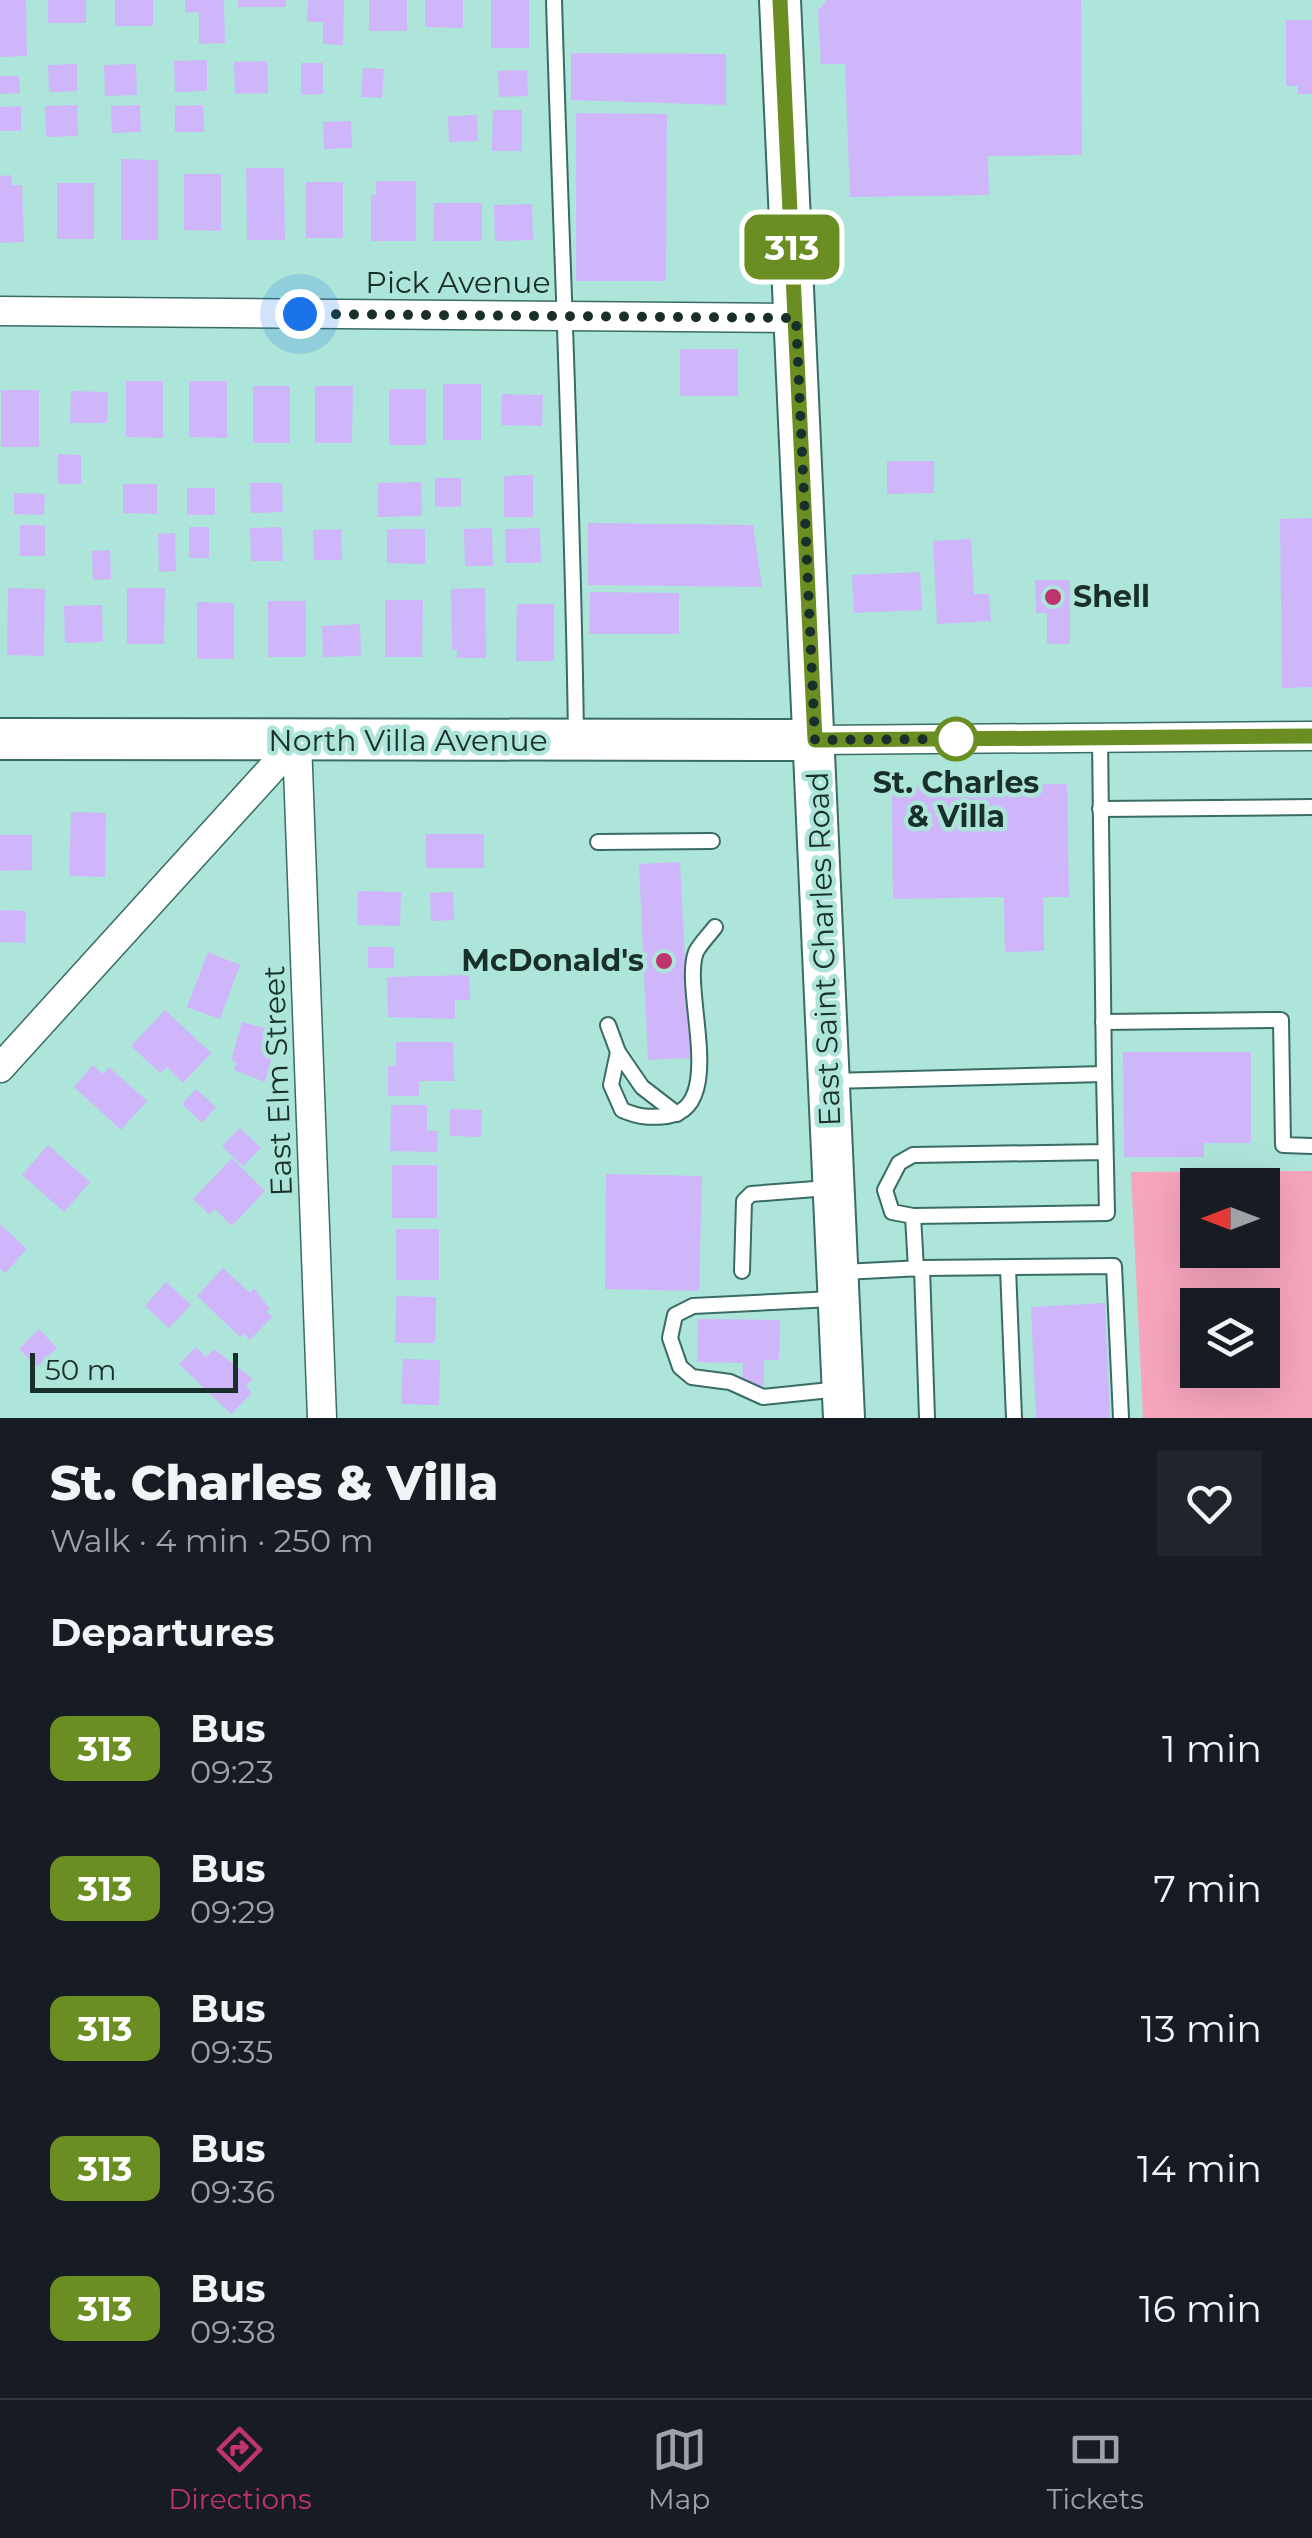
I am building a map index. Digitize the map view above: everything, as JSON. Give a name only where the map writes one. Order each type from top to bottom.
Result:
[{"type":"main road","name":"East Saint Charles Road","points":[[780,0],[843,1404]]},
{"type":"main road","name":"North Villa Avenue","points":[[0,739],[815,740]]},
{"type":"street","name":"Pick Avenue","points":[[0,312],[796,318]]},
{"type":"street","points":[[815,740],[1312,736]]},
{"type":"street","points":[[0,1068],[297,742]]},
{"type":"street","name":"East Elm Street","points":[[297,742],[322,1418]]},
{"type":"lane","points":[[554,0],[562,316],[574,543],[576,741]]},
{"type":"lane","points":[[1100,738],[1107,1213],[913,1216],[892,1212],[884,1190],[900,1163],[913,1155],[1105,1152]]},
{"type":"lane","points":[[1100,809],[1312,807]]},
{"type":"lane","points":[[598,842],[712,841]]},
{"type":"lane","points":[[618,1052],[612,1085],[622,1110],[642,1119],[677,1114],[690,1105],[698,1083],[696,954],[716,927]]},
{"type":"lane","points":[[1103,1022],[1281,1020],[1284,1145],[1312,1146]]},
{"type":"lane","points":[[608,1025],[618,1052],[642,1087],[677,1114]]},
{"type":"lane","points":[[830,1081],[1104,1074]]},
{"type":"lane","points":[[742,1271],[744,1200],[750,1194],[834,1188]]},
{"type":"lane","points":[[913,1216],[927,1418]]},
{"type":"lane","points":[[843,1404],[750,1395],[730,1382],[692,1377],[680,1367],[670,1338],[675,1314],[693,1306],[838,1286],[919,1268],[1114,1266],[1121,1418]]},
{"type":"lane","points":[[1008,1268],[1014,1418]]},
{"type":"shaded area","points":[[1280,1171],[1312,1171],[1312,1418],[1143,1418],[1131,1172],[1180,1172],[1180,1268],[1280,1268]]},
{"type":"building","points":[[0,0],[26,0],[27,56],[0,57]]},
{"type":"building","points":[[48,0],[86,0],[86,23],[48,23]]},
{"type":"building","points":[[115,0],[153,0],[153,26],[115,26]]},
{"type":"building","points":[[185,0],[224,0],[225,43],[199,44],[199,12],[185,13]]},
{"type":"building","points":[[238,0],[286,0],[286,7],[238,7]]},
{"type":"building","points":[[308,0],[344,0],[343,45],[323,44],[323,22],[307,22]]},
{"type":"building","points":[[369,0],[407,0],[407,31],[369,31]]},
{"type":"building","points":[[425,0],[463,0],[463,28],[425,27]]},
{"type":"building","points":[[491,0],[529,0],[529,48],[491,48]]},
{"type":"building","points":[[827,0],[1081,0],[1082,155],[988,156],[989,195],[850,197],[845,64],[821,64],[818,11]]},
{"type":"building","points":[[1286,20],[1312,20],[1312,94],[1298,94],[1298,86],[1286,86]]},
{"type":"building","points":[[571,53],[726,54],[726,105],[571,100]]},
{"type":"building","points":[[207,60],[207,91],[175,92],[174,61]]},
{"type":"building","points":[[267,61],[268,93],[235,94],[234,62]]},
{"type":"building","points":[[301,63],[323,63],[323,94],[301,95]]},
{"type":"building","points":[[77,64],[77,91],[49,92],[48,65]]},
{"type":"building","points":[[136,64],[137,95],[105,96],[104,65]]},
{"type":"building","points":[[363,68],[384,69],[382,98],[361,97]]},
{"type":"building","points":[[527,70],[528,96],[499,97],[498,71]]},
{"type":"building","points":[[0,76],[19,76],[20,93],[0,94]]},
{"type":"building","points":[[77,105],[78,136],[46,137],[45,106]]},
{"type":"building","points":[[140,105],[141,132],[112,133],[111,106]]},
{"type":"building","points":[[203,105],[204,132],[175,132],[175,106]]},
{"type":"building","points":[[21,106],[21,131],[0,131],[0,107]]},
{"type":"building","points":[[493,110],[522,110],[522,151],[492,151]]},
{"type":"building","points":[[576,113],[667,114],[666,281],[576,281]]},
{"type":"building","points":[[477,115],[478,141],[449,142],[448,116]]},
{"type":"building","points":[[351,121],[352,148],[324,149],[323,122]]},
{"type":"building","points":[[121,159],[158,160],[158,240],[121,240]]},
{"type":"building","points":[[246,168],[284,168],[285,240],[247,240]]},
{"type":"building","points":[[184,174],[221,174],[221,231],[184,230]]},
{"type":"building","points":[[11,175],[12,185],[22,185],[24,242],[0,243],[0,176]]},
{"type":"building","points":[[376,181],[416,181],[416,241],[371,241],[371,195],[376,195]]},
{"type":"building","points":[[306,182],[343,182],[343,238],[306,238]]},
{"type":"building","points":[[57,183],[94,183],[94,239],[57,239]]},
{"type":"building","points":[[434,203],[482,203],[482,241],[433,241]]},
{"type":"building","points":[[532,204],[533,240],[495,241],[494,205]]},
{"type":"building","points":[[680,349],[738,349],[738,396],[680,396]]},
{"type":"building","points":[[126,381],[163,381],[163,438],[126,437]]},
{"type":"building","points":[[189,381],[227,381],[227,438],[189,437]]},
{"type":"building","points":[[443,384],[481,384],[481,440],[443,440]]},
{"type":"building","points":[[253,386],[290,386],[290,443],[253,443]]},
{"type":"building","points":[[315,386],[353,386],[352,443],[315,443]]},
{"type":"building","points":[[389,389],[426,389],[426,445],[389,445]]},
{"type":"building","points":[[1,390],[39,390],[39,447],[1,447]]},
{"type":"building","points":[[71,391],[108,392],[107,423],[70,423]]},
{"type":"building","points":[[502,394],[543,395],[542,426],[501,425]]},
{"type":"building","points":[[58,454],[81,455],[81,484],[58,484]]},
{"type":"building","points":[[887,461],[934,461],[934,493],[887,494]]},
{"type":"building","points":[[533,475],[533,517],[504,517],[504,476]]},
{"type":"building","points":[[435,478],[461,478],[461,507],[435,507]]},
{"type":"building","points":[[421,482],[422,516],[378,517],[378,483]]},
{"type":"building","points":[[250,483],[282,483],[283,512],[251,513]]},
{"type":"building","points":[[123,484],[157,484],[157,514],[123,513]]},
{"type":"building","points":[[187,488],[215,488],[215,515],[187,515]]},
{"type":"building","points":[[14,493],[45,494],[44,515],[14,514]]},
{"type":"building","points":[[1312,518],[1312,687],[1282,688],[1280,519]]},
{"type":"building","points":[[588,523],[753,525],[762,587],[588,585]]},
{"type":"building","points":[[20,525],[45,525],[45,556],[20,556]]},
{"type":"building","points":[[189,527],[209,527],[209,558],[189,558]]},
{"type":"building","points":[[282,527],[283,561],[251,561],[250,528]]},
{"type":"building","points":[[492,528],[493,566],[465,566],[464,529]]},
{"type":"building","points":[[540,528],[541,563],[506,563],[505,529]]},
{"type":"building","points":[[341,529],[342,560],[314,560],[313,530]]},
{"type":"building","points":[[387,529],[425,529],[425,564],[387,563]]},
{"type":"building","points":[[175,533],[176,571],[159,572],[158,534]]},
{"type":"building","name":"Shell","points":[[971,539],[974,594],[989,594],[991,621],[937,624],[933,541]]},
{"type":"building","points":[[110,550],[111,579],[93,580],[92,551]]},
{"type":"building","points":[[920,572],[922,610],[854,613],[852,575]]},
{"type":"building","name":"Shell","points":[[1035,580],[1070,580],[1070,644],[1047,644],[1047,613],[1036,613]]},
{"type":"building","points":[[8,588],[45,589],[44,656],[7,655]]},
{"type":"building","points":[[127,588],[165,588],[164,644],[127,644]]},
{"type":"building","points":[[485,588],[486,658],[457,658],[457,650],[452,650],[451,589]]},
{"type":"building","points":[[590,592],[679,593],[679,634],[589,634]]},
{"type":"building","points":[[385,600],[423,600],[422,657],[385,657]]},
{"type":"building","points":[[268,601],[306,601],[306,657],[268,657]]},
{"type":"building","points":[[197,602],[234,603],[234,659],[197,659]]},
{"type":"building","points":[[517,604],[554,604],[554,661],[516,661]]},
{"type":"building","points":[[102,605],[103,642],[65,643],[64,606]]},
{"type":"building","points":[[360,624],[361,656],[323,657],[322,626]]},
{"type":"building","points":[[1067,784],[1069,897],[1043,897],[1044,951],[1005,952],[1004,897],[893,899],[892,787]]},
{"type":"building","points":[[71,812],[106,813],[105,877],[69,876]]},
{"type":"building","points":[[426,834],[484,834],[484,868],[426,868]]},
{"type":"building","points":[[0,835],[32,835],[32,870],[0,871]]},
{"type":"building","name":"McDonald's","points":[[680,862],[690,1058],[648,1060],[639,864]]},
{"type":"building","points":[[358,891],[401,892],[400,926],[357,925]]},
{"type":"building","points":[[453,892],[454,920],[431,921],[430,893]]},
{"type":"building","points":[[0,910],[26,911],[25,943],[0,942]]},
{"type":"building","points":[[368,947],[394,947],[394,968],[368,968]]},
{"type":"building","points":[[208,952],[240,965],[220,1019],[187,1007]]},
{"type":"building","points":[[469,975],[470,1000],[455,1000],[455,1019],[388,1017],[387,977]]},
{"type":"building","points":[[165,1010],[211,1053],[183,1083],[167,1067],[160,1073],[131,1046]]},
{"type":"building","points":[[242,1022],[279,1032],[265,1082],[234,1070],[236,1062],[231,1060]]},
{"type":"building","points":[[396,1042],[453,1042],[454,1081],[419,1081],[419,1096],[388,1096],[388,1066],[396,1066]]},
{"type":"building","points":[[1123,1052],[1251,1052],[1251,1143],[1204,1143],[1204,1157],[1124,1157]]},
{"type":"building","points":[[93,1065],[103,1074],[109,1067],[147,1101],[121,1130],[74,1087]]},
{"type":"building","points":[[196,1089],[216,1107],[202,1123],[182,1104]]},
{"type":"building","points":[[391,1105],[427,1105],[427,1131],[438,1131],[437,1152],[390,1151]]},
{"type":"building","points":[[450,1109],[482,1110],[481,1137],[450,1136]]},
{"type":"building","points":[[240,1128],[261,1148],[243,1166],[222,1146]]},
{"type":"building","points":[[48,1145],[90,1182],[64,1212],[22,1175]]},
{"type":"building","points":[[232,1158],[265,1191],[232,1226],[215,1209],[209,1214],[193,1199]]},
{"type":"building","points":[[392,1165],[437,1165],[437,1218],[392,1218]]},
{"type":"building","points":[[606,1174],[702,1176],[699,1291],[605,1289]]},
{"type":"building","points":[[0,1224],[27,1249],[5,1273],[0,1269]]},
{"type":"building","points":[[396,1229],[439,1229],[439,1280],[396,1280]]},
{"type":"building","points":[[223,1268],[250,1293],[254,1288],[270,1309],[267,1312],[272,1317],[250,1340],[244,1334],[240,1337],[197,1296]]},
{"type":"building","points":[[166,1282],[191,1305],[169,1328],[145,1306]]},
{"type":"building","points":[[396,1296],[436,1297],[435,1343],[395,1343]]},
{"type":"building","points":[[1105,1303],[1110,1418],[1036,1418],[1031,1307]]},
{"type":"building","points":[[698,1319],[780,1320],[779,1360],[764,1360],[764,1386],[742,1386],[743,1363],[697,1362]]},
{"type":"building","points":[[39,1329],[57,1348],[37,1367],[19,1349]]},
{"type":"building","points":[[196,1347],[206,1357],[214,1349],[253,1379],[246,1386],[252,1393],[231,1414],[179,1364]]},
{"type":"building","points":[[403,1359],[440,1360],[439,1405],[401,1404]]},
{"type":"bus line","name":"313","points":[[780,0],[815,740],[1312,736]]},
{"type":"place","name":"Shell","points":[[1053,597]]},
{"type":"place","name":"St. Charles & Villa","points":[[956,739]]},
{"type":"place","name":"McDonald's","points":[[664,961]]},
{"type":"route","points":[[300,314],[796,318],[815,740],[956,739]]}]
